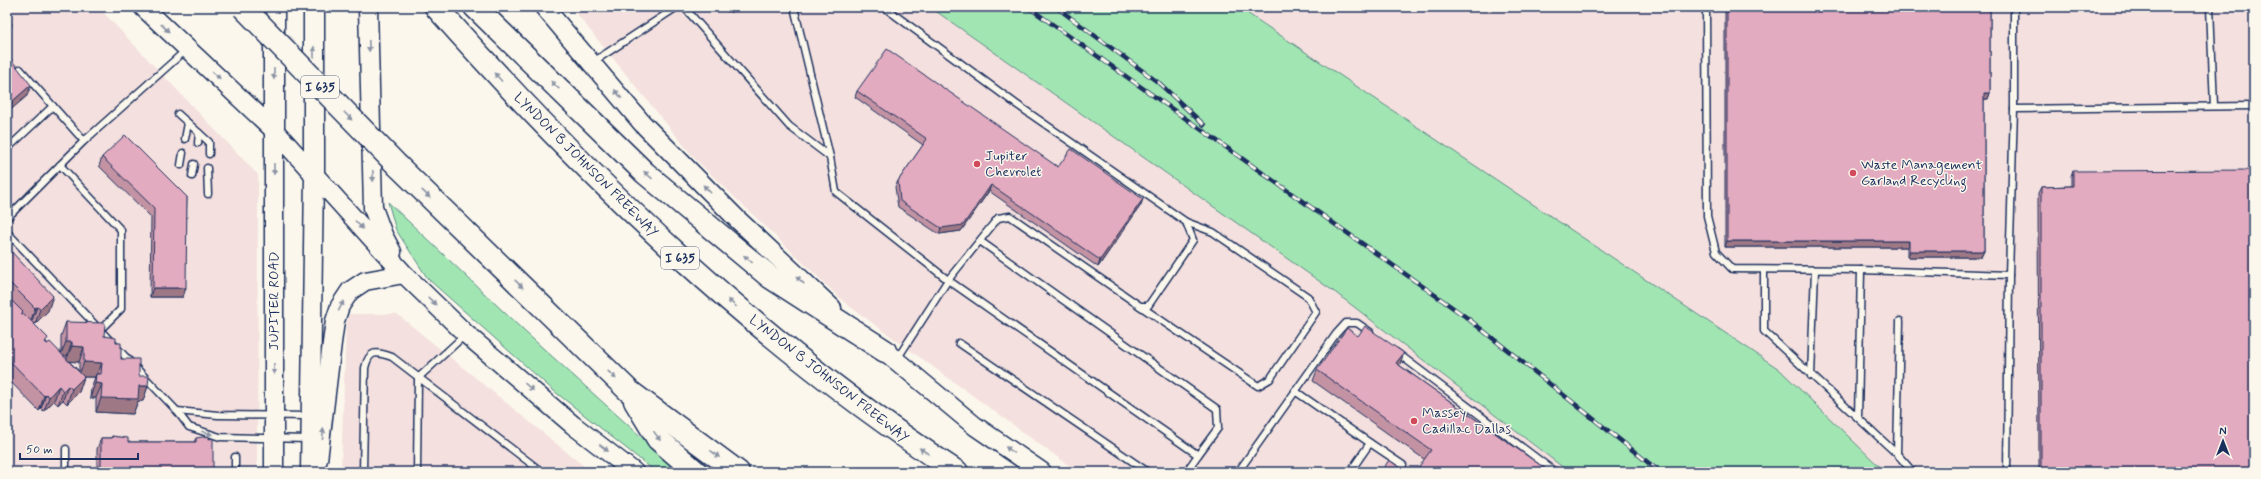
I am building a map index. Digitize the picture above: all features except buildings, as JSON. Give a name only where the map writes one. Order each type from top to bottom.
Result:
[{"type":"highway","name":"I 635","points":[[244,7],[398,166],[629,391],[738,472]]},
{"type":"highway","name":"LYNDON B JOHNSON FREEWAY","points":[[436,7],[535,114],[632,213],[703,279],[799,359],[902,437],[957,472]]},
{"type":"highway","points":[[475,7],[645,173],[770,277],[890,356]]},
{"type":"highway","points":[[629,391],[658,439],[696,472]]},
{"type":"main road","points":[[143,7],[274,130],[404,274],[466,334],[573,424],[634,472]]},
{"type":"main road","points":[[274,7],[274,130]]},
{"type":"main road","points":[[310,472],[314,175],[314,7]]},
{"type":"main road","points":[[368,7],[374,208],[383,235],[404,274]]},
{"type":"main road","points":[[544,7],[642,123],[736,219],[822,301],[975,426],[1042,472]]},
{"type":"main road","name":"JUPITER ROAD","points":[[274,130],[274,472]]},
{"type":"main road","points":[[315,472],[321,451],[332,343],[335,321],[340,306],[350,291],[365,281],[404,274]]},
{"type":"lane","points":[[591,63],[677,7]]},
{"type":"lane","points":[[684,7],[789,126],[830,157]]},
{"type":"lane","points":[[794,7],[830,157],[836,192],[948,280],[1198,455]]},
{"type":"lane","points":[[884,7],[1016,104],[1186,222],[1213,232],[1308,297],[1316,312],[1270,379],[1258,386],[1010,216],[998,218],[890,356]]},
{"type":"lane","points":[[1706,7],[1706,216],[1716,252],[1732,269],[1861,270],[2009,275]]},
{"type":"lane","points":[[2007,472],[2009,275],[2014,109],[2014,7]]},
{"type":"lane","points":[[2210,7],[2214,106]]},
{"type":"lane","points":[[7,218],[84,141],[187,49]]},
{"type":"lane","points":[[20,69],[84,141]]},
{"type":"lane","points":[[7,149],[53,106]]},
{"type":"lane","points":[[2014,109],[2254,106]]},
{"type":"lane","points":[[178,114],[209,142],[209,154]]},
{"type":"lane","points":[[185,139],[188,123]]},
{"type":"lane","points":[[198,143],[199,133]]},
{"type":"lane","points":[[181,165],[183,153]]},
{"type":"lane","points":[[192,176],[194,164]]},
{"type":"lane","points":[[60,165],[120,230],[120,309],[100,330]]},
{"type":"lane","points":[[207,168],[208,194]]},
{"type":"lane","points":[[1140,306],[1148,306],[1193,240],[1186,222]]},
{"type":"lane","points":[[7,232],[177,411],[189,427],[220,437],[310,439]]},
{"type":"lane","points":[[980,241],[1217,409],[1218,428],[1186,472]]},
{"type":"lane","points":[[1764,270],[1764,331],[1897,454],[1913,472]]},
{"type":"lane","points":[[1811,376],[1815,270]]},
{"type":"lane","points":[[1858,418],[1861,270]]},
{"type":"lane","points":[[1238,472],[1295,390],[1336,334],[1346,323],[1357,322],[1376,337]]},
{"type":"lane","points":[[1897,454],[1900,322]]},
{"type":"lane","points":[[417,472],[418,378],[466,334]]},
{"type":"lane","points":[[959,343],[1148,472]]},
{"type":"lane","points":[[1389,347],[1555,472]]},
{"type":"lane","points":[[363,472],[365,368],[367,358],[373,353],[381,353],[392,357],[542,472]]},
{"type":"lane","points":[[1295,390],[1403,465]]},
{"type":"lane","points":[[177,411],[218,415],[310,416]]},
{"type":"lane","points":[[1350,472],[1370,443]]},
{"type":"lane","points":[[66,449],[66,472]]},
{"type":"lane","points":[[235,458],[235,472]]},
{"type":"shaded area","points":[[7,7],[98,7],[258,175],[257,472],[7,472]]},
{"type":"shaded area","points":[[571,7],[930,7],[1336,293],[1569,472],[1078,472],[845,303],[696,160]]},
{"type":"shaded area","points":[[1115,7],[2254,7],[2254,472],[1712,472]]},
{"type":"shaded area","points":[[349,314],[397,314],[591,472],[341,472],[346,326]]},
{"type":"green space","points":[[930,7],[1238,7],[1779,369],[1885,472],[1569,472],[1336,293]]},
{"type":"green space","points":[[388,202],[524,331],[680,472],[656,472],[554,391],[428,279],[396,230]]},
{"type":"railway","points":[[1028,7],[1466,317],[1660,472]]},
{"type":"railway","points":[[1056,7],[1159,83],[1204,125]]},
{"type":"place","name":"Jupiter Chevrolet","points":[[977,164]]},
{"type":"place","name":"Waste Management Garland Recycling","points":[[1853,173]]},
{"type":"place","name":"Massey Cadillac Dallas","points":[[1414,421]]}]
